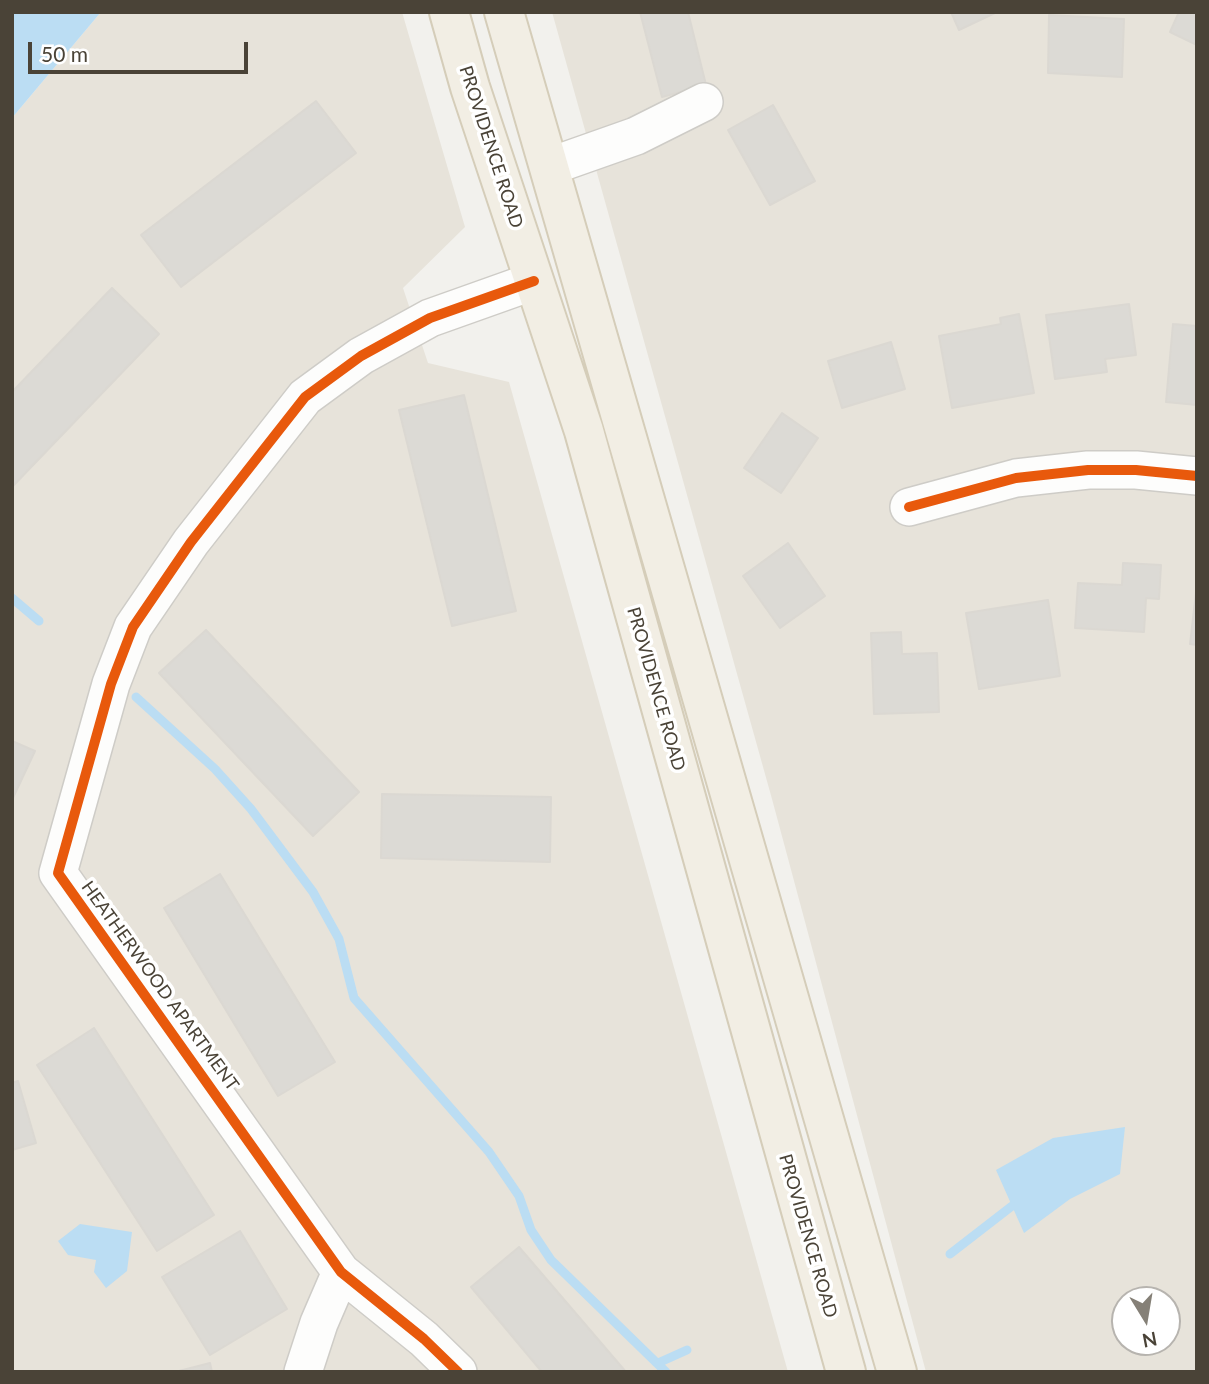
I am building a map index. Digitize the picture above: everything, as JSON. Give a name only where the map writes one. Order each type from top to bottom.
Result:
[{"type":"main road","name":"PROVIDENCE ROAD","points":[[449,12],[588,444],[846,1372]]},
{"type":"main road","points":[[504,12],[551,166],[897,1372]]},
{"type":"street","points":[[551,166],[636,136],[704,102]]},
{"type":"street","name":"HEATHERWOOD APARTMENT","points":[[458,1372],[424,1339],[341,1272],[58,873],[111,684],[133,627],[191,542],[305,397],[360,356],[430,318],[534,281]]},
{"type":"street","points":[[909,507],[1016,478],[1076,471],[1136,470],[1197,477]]},
{"type":"street","points":[[303,1372],[319,1323],[341,1272]]},
{"type":"shaded area","points":[[101,12],[402,12],[465,227],[403,288],[428,363],[509,382],[788,1372],[12,1372],[12,118]]},
{"type":"shaded area","points":[[552,12],[1197,12],[1197,1372],[926,1372],[772,799]]},
{"type":"water","points":[[12,12],[101,12],[12,118]]},
{"type":"water","points":[[1125,1127],[1120,1174],[1070,1199],[1024,1233],[996,1170],[1053,1138]]},
{"type":"water","points":[[80,1224],[132,1232],[127,1271],[106,1288],[94,1272],[96,1260],[68,1255],[58,1241]]},
{"type":"building","points":[[640,12],[688,12],[706,85],[662,97]]},
{"type":"building","points":[[951,12],[997,12],[959,30]]},
{"type":"building","points":[[1179,12],[1197,12],[1197,45],[1170,32]]},
{"type":"building","points":[[1049,15],[1124,19],[1122,77],[1048,73]]},
{"type":"building","points":[[316,101],[356,153],[181,287],[141,235]]},
{"type":"building","points":[[773,105],[815,181],[770,205],[728,130]]},
{"type":"building","points":[[112,288],[159,334],[12,487],[12,392]]},
{"type":"building","points":[[1129,304],[1136,355],[1105,359],[1107,372],[1055,379],[1046,315]]},
{"type":"building","points":[[1019,314],[1034,393],[952,408],[939,336],[1001,324],[1000,318]]},
{"type":"building","points":[[1173,324],[1197,326],[1197,405],[1166,402]]},
{"type":"building","points":[[891,342],[905,389],[842,408],[828,361]]},
{"type":"building","points":[[464,395],[516,611],[452,626],[399,410]]},
{"type":"building","points":[[782,413],[818,438],[781,493],[744,468]]},
{"type":"building","points":[[788,543],[825,596],[780,628],[743,576]]},
{"type":"building","points":[[1123,563],[1161,565],[1159,599],[1146,598],[1144,632],[1075,628],[1078,583],[1122,585]]},
{"type":"building","points":[[1197,584],[1197,645],[1190,644]]},
{"type":"building","points":[[1048,600],[1060,676],[979,689],[966,613]]},
{"type":"building","points":[[206,630],[359,792],[313,836],[159,673]]},
{"type":"building","points":[[901,632],[902,654],[937,653],[939,712],[874,714],[871,633]]},
{"type":"building","points":[[12,741],[35,751],[12,800]]},
{"type":"building","points":[[382,794],[551,797],[550,862],[381,858]]},
{"type":"building","points":[[220,874],[335,1062],[278,1096],[164,908]]},
{"type":"building","points":[[94,1028],[214,1215],[157,1251],[37,1065]]},
{"type":"building","points":[[18,1081],[36,1143],[12,1150],[12,1083]]},
{"type":"building","points":[[240,1231],[287,1309],[210,1355],[162,1277]]},
{"type":"building","points":[[519,1247],[626,1372],[542,1372],[471,1287]]},
{"type":"building","points":[[210,1363],[212,1372],[175,1372]]},
{"type":"waterway","points":[[12,598],[39,621]]},
{"type":"waterway","points":[[136,697],[215,769],[251,809],[313,892],[339,939],[354,998],[489,1152],[519,1196],[531,1230],[551,1260],[666,1372]]},
{"type":"waterway","points":[[950,1254],[1012,1206]]},
{"type":"waterway","points":[[658,1363],[687,1350]]},
{"type":"cycle path","points":[[458,1372],[424,1339],[341,1272],[58,873],[111,684],[133,627],[191,542],[305,397],[361,356],[430,318],[534,281]]},
{"type":"cycle path","points":[[909,507],[1016,478],[1088,470],[1136,470],[1197,476]]}]
